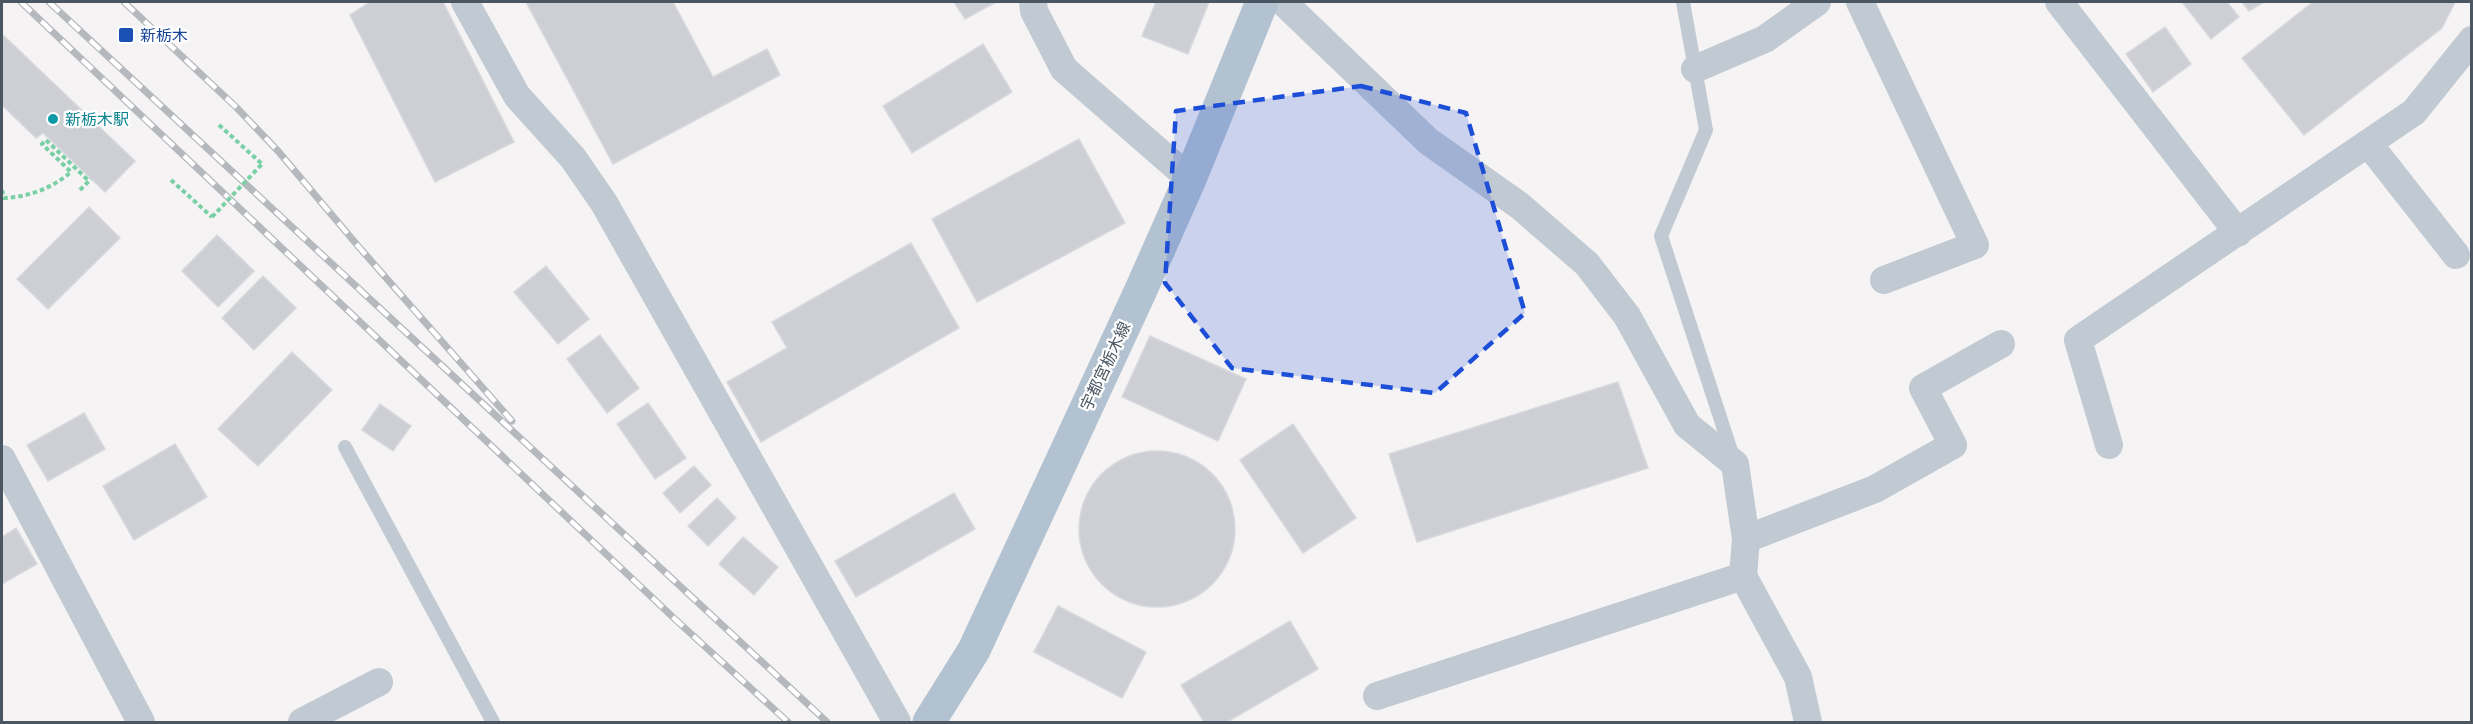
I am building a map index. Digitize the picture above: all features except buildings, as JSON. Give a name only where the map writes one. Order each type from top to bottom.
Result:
[{"type":"main road","name":"宇都宮栃木線","points":[[929,723],[974,650],[1190,179],[1262,2]]},
{"type":"street","points":[[465,2],[517,96],[573,158],[604,202],[897,723]]},
{"type":"street","points":[[1033,2],[1034,11],[1064,69],[1190,179]]},
{"type":"street","points":[[1283,2],[1428,141],[1520,206],[1587,264],[1627,316],[1687,425],[1735,464],[1746,539],[1743,576],[1798,677],[1808,723]]},
{"type":"street","points":[[1695,69],[1765,39],[1817,2]]},
{"type":"street","points":[[1860,2],[1975,245],[1884,280]]},
{"type":"street","points":[[2059,2],[2238,233]]},
{"type":"street","points":[[2109,446],[2078,340],[2414,112],[2472,40]]},
{"type":"street","points":[[2368,143],[2456,255]]},
{"type":"street","points":[[1746,539],[1875,489],[1953,445],[1923,388],[2001,344]]},
{"type":"street","points":[[2,459],[141,723]]},
{"type":"street","points":[[1377,696],[1743,576]]},
{"type":"street","points":[[302,723],[379,682]]},
{"type":"lane","points":[[1683,2],[1706,130],[1661,236],[1735,464]]},
{"type":"lane","points":[[345,447],[493,723]]},
{"type":"path","points":[[171,180],[212,217],[262,164],[219,125]]},
{"type":"path","points":[[2,190],[4,198],[35,193],[58,183],[71,172],[42,144],[46,140],[90,180],[80,190]]},
{"type":"highlighted area","points":[[1361,86],[1466,113],[1525,313],[1435,393],[1232,368],[1165,283],[1176,111]]},
{"type":"railway","points":[[21,2],[677,621],[788,722]]},
{"type":"railway","points":[[49,2],[827,722]]},
{"type":"railway","points":[[124,2],[236,107],[278,151],[512,421]]},
{"type":"place","name":"新栃木","points":[[126,35]]},
{"type":"place","name":"新栃木駅","points":[[53,119]]}]
